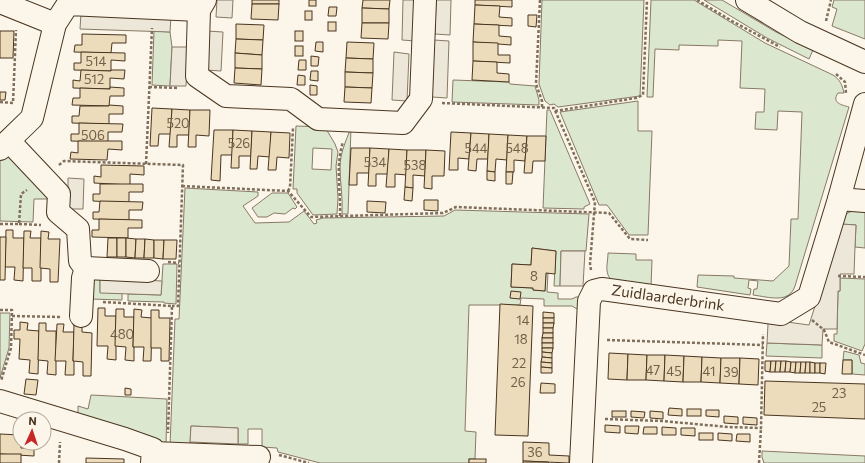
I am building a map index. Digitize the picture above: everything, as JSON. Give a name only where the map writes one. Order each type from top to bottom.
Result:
[{"type":"street","points":[[148,271],[86,268],[80,261],[78,229],[58,212],[59,194],[44,178],[5,145],[32,118],[54,24],[68,4],[153,8],[202,5],[197,76],[226,96],[291,99],[318,120],[403,123],[421,99],[425,0]]},
{"type":"street","points":[[747,0],[800,32],[865,62]]},
{"type":"street","points":[[0,2],[54,24]]},
{"type":"street","name":"Zuidlaarderbrink","points":[[581,463],[588,302],[594,291],[602,289],[781,314],[809,297],[839,199],[865,104]]},
{"type":"street","points":[[839,199],[865,200]]},
{"type":"street","points":[[82,309],[83,278],[86,268]]},
{"type":"street","points":[[0,401],[125,439],[153,449],[157,457],[259,457]]},
{"type":"path","points":[[540,0],[536,84],[542,101],[542,107]]},
{"type":"path","points":[[555,111],[636,98],[643,95],[647,0]]},
{"type":"path","points":[[697,0],[738,25],[784,49]]},
{"type":"path","points":[[146,164],[153,8]]},
{"type":"path","points":[[0,102],[13,103],[16,24],[23,11]]},
{"type":"path","points":[[150,87],[186,88],[201,78]]},
{"type":"path","points":[[421,99],[433,103],[554,108],[595,202],[590,264],[594,291]]},
{"type":"path","points":[[288,191],[290,187],[293,126],[307,111]]},
{"type":"path","points":[[340,216],[338,166],[339,154],[346,135],[348,120]]},
{"type":"path","points":[[0,224],[19,224],[21,194],[44,178],[64,161],[183,165],[178,306],[82,309],[74,318],[12,316]]},
{"type":"path","points":[[182,186],[288,191],[311,217],[443,213],[456,208],[609,213],[630,239],[648,240]]},
{"type":"path","points":[[816,275],[865,277]]},
{"type":"path","points":[[796,305],[824,330],[828,342],[865,355]]},
{"type":"path","points":[[157,457],[172,306]]},
{"type":"path","points":[[0,310],[12,310],[11,348],[0,385]]},
{"type":"path","points":[[759,463],[762,345],[765,323],[762,312]]},
{"type":"path","points":[[587,333],[603,335],[605,339],[762,345]]},
{"type":"path","points":[[583,417],[761,428]]},
{"type":"path","points":[[259,457],[270,454],[278,454],[309,463]]},
{"type":"green space","points":[[542,0],[644,0],[640,96],[558,107],[554,104],[550,105],[545,101],[539,84]]},
{"type":"green space","points":[[651,0],[694,0],[765,43],[833,75],[841,85],[844,93],[838,93],[836,99],[838,103],[849,107],[795,286],[792,292],[788,295],[772,298],[753,295],[754,289],[757,289],[758,281],[749,280],[748,288],[751,289],[750,295],[697,287],[698,275],[734,276],[734,278],[773,281],[789,266],[791,219],[798,219],[802,112],[778,111],[777,130],[755,129],[756,112],[764,112],[765,89],[740,88],[742,41],[718,40],[718,46],[679,45],[679,50],[655,49],[653,97],[647,97]]},
{"type":"green space","points":[[704,0],[722,0],[776,32],[813,50],[809,59],[767,38]]},
{"type":"green space","points":[[834,0],[865,0],[865,39],[832,26],[837,9],[832,7]]},
{"type":"green space","points":[[154,31],[170,32],[172,47],[170,86],[152,85]]},
{"type":"green space","points":[[453,80],[509,82],[510,84],[535,86],[539,105],[452,102]]},
{"type":"green space","points":[[638,101],[638,131],[652,131],[648,235],[629,235],[607,205],[599,205],[560,112]]},
{"type":"green space","points":[[547,110],[550,110],[590,204],[584,207],[584,209],[543,208]]},
{"type":"green space","points":[[296,126],[325,127],[338,152],[336,166],[338,198],[337,214],[313,215],[297,193],[297,189],[293,189]],"holes":[[[313,148],[332,149],[331,170],[312,169]]]},
{"type":"green space","points":[[351,128],[348,214],[342,214],[340,162]]},
{"type":"green space","points":[[6,153],[49,199],[34,199],[33,222],[0,221],[0,158]]},
{"type":"green space","points":[[185,188],[258,192],[258,196],[243,206],[255,223],[289,222],[304,211],[314,224],[317,223],[316,220],[323,218],[444,216],[455,210],[589,214],[586,251],[561,251],[560,286],[554,286],[556,251],[532,248],[531,265],[512,264],[511,287],[533,288],[533,290],[545,291],[546,273],[548,273],[547,292],[558,293],[558,299],[572,299],[580,297],[580,308],[577,309],[572,306],[544,306],[544,299],[521,298],[520,305],[469,305],[465,431],[476,432],[475,459],[469,459],[469,463],[320,463],[278,452],[277,448],[262,447],[262,429],[248,429],[248,444],[238,444],[238,428],[191,426],[190,446],[170,446],[175,319],[179,319]]},
{"type":"green space","points":[[272,193],[288,193],[297,207],[285,214],[274,213],[267,217],[258,217],[252,208]]},
{"type":"green space","points":[[852,211],[865,211],[865,248],[855,247],[856,225],[841,224],[846,214]]},
{"type":"green space","points":[[608,253],[636,254],[636,260],[652,260],[651,287],[614,282],[608,276],[607,272]]},
{"type":"green space","points":[[163,264],[177,264],[176,304],[164,302],[128,301],[128,294],[161,295]]},
{"type":"green space","points":[[92,278],[100,278],[100,292],[122,293],[122,300],[91,299]]},
{"type":"green space","points":[[840,278],[865,279],[865,344],[862,351],[834,341],[834,334],[837,334],[838,291],[840,291]]},
{"type":"green space","points":[[0,313],[10,313],[9,348],[0,378]]},
{"type":"green space","points":[[767,343],[822,345],[822,358],[766,356]]},
{"type":"green space","points":[[844,351],[859,355],[861,363],[865,364],[865,375],[852,374],[852,360],[843,360]]},
{"type":"green space","points":[[91,395],[167,399],[166,446],[78,418],[78,406],[88,409]]},
{"type":"green space","points":[[762,451],[865,456],[865,463],[764,463]]},
{"type":"shaded area","points":[[217,0],[233,0],[232,18],[216,17]]},
{"type":"shaded area","points":[[403,0],[417,0],[415,41],[402,40]]},
{"type":"shaded area","points":[[436,0],[451,0],[450,35],[435,34]]},
{"type":"shaded area","points":[[81,13],[171,16],[170,32],[80,29]]},
{"type":"shaded area","points":[[207,31],[223,32],[221,71],[206,70]]},
{"type":"shaded area","points":[[434,40],[449,41],[447,98],[432,97]]},
{"type":"shaded area","points":[[172,47],[188,47],[186,86],[170,86]]},
{"type":"shaded area","points":[[394,52],[409,54],[407,101],[392,100]]},
{"type":"shaded area","points":[[68,178],[84,179],[83,209],[68,209]]},
{"type":"shaded area","points":[[841,224],[856,225],[854,274],[840,274],[837,329],[823,329],[822,345],[767,343],[768,324],[765,319],[809,325]]},
{"type":"shaded area","points":[[561,251],[585,251],[583,286],[560,286]]},
{"type":"shaded area","points":[[100,278],[162,281],[161,295],[100,293]]},
{"type":"shaded area","points":[[191,426],[238,428],[238,444],[190,442]]},
{"type":"building","points":[[252,0],[279,0],[279,4],[252,4]]},
{"type":"building","points":[[309,0],[316,0],[316,6],[309,6]]},
{"type":"building","points":[[363,0],[390,0],[389,9],[362,8]]},
{"type":"building","points":[[475,0],[512,0],[512,7],[475,5]]},
{"type":"building","points":[[252,4],[279,4],[278,20],[251,19]]},
{"type":"building","points":[[475,5],[500,6],[499,17],[512,18],[512,26],[474,24]]},
{"type":"building","points":[[329,7],[337,7],[336,16],[328,16]]},
{"type":"building","points":[[362,8],[389,9],[389,23],[362,23]]},
{"type":"building","points":[[305,11],[312,11],[312,20],[305,20]]},
{"type":"building","points":[[528,15],[537,15],[536,27],[528,26]]},
{"type":"building","points":[[328,22],[336,22],[336,31],[328,31]]},
{"type":"building","points":[[362,23],[389,23],[388,39],[361,38]]},
{"type":"building","points":[[236,24],[264,25],[263,40],[236,39]]},
{"type":"building","points":[[474,24],[499,25],[499,36],[511,37],[511,45],[473,42]]},
{"type":"building","points":[[0,31],[14,31],[13,58],[0,58]]},
{"type":"building","points":[[295,31],[303,31],[303,41],[295,41]]},
{"type":"building","points":[[82,34],[126,35],[126,43],[112,43],[111,53],[74,52],[75,45],[82,45]]},
{"type":"building","points":[[236,39],[263,40],[262,55],[235,53]]},
{"type":"building","points":[[316,42],[323,42],[323,52],[315,51]]},
{"type":"building","points":[[347,42],[374,43],[373,59],[346,58]]},
{"type":"building","points":[[473,42],[498,43],[498,55],[510,55],[510,63],[473,61]]},
{"type":"building","points":[[295,46],[303,46],[303,56],[295,56]]},
{"type":"building","points":[[81,52],[125,53],[125,61],[111,60],[111,71],[74,70],[74,63],[81,63]]},
{"type":"building","points":[[235,53],[262,55],[262,69],[235,68]]},
{"type":"building","points":[[311,56],[319,57],[318,66],[311,66]]},
{"type":"building","points":[[346,58],[373,59],[373,73],[345,72]]},
{"type":"building","points":[[299,60],[306,60],[306,70],[298,70]]},
{"type":"building","points":[[473,61],[497,62],[497,73],[509,74],[509,82],[472,80]]},
{"type":"building","points":[[235,68],[262,69],[261,85],[234,83]]},
{"type":"building","points":[[81,70],[125,70],[124,79],[110,78],[110,89],[73,88],[73,80],[80,81]]},
{"type":"building","points":[[311,71],[318,71],[318,81],[310,80]]},
{"type":"building","points":[[345,72],[373,73],[372,88],[345,87]]},
{"type":"building","points":[[298,75],[305,76],[305,85],[297,85]]},
{"type":"building","points":[[310,85],[317,86],[317,95],[310,95]]},
{"type":"building","points":[[110,87],[124,88],[124,96],[110,96],[109,106],[72,105],[73,98],[80,98],[80,88],[110,89]]},
{"type":"building","points":[[345,87],[372,88],[371,103],[344,102]]},
{"type":"building","points":[[0,92],[6,92],[5,100],[0,100]]},
{"type":"building","points":[[80,106],[123,106],[123,114],[109,114],[109,124],[72,123],[72,116],[79,116]]},
{"type":"building","points":[[152,108],[172,109],[171,134],[159,134],[158,146],[150,146]]},
{"type":"building","points":[[172,109],[190,110],[189,135],[177,135],[177,147],[169,147]]},
{"type":"building","points":[[190,110],[210,110],[209,136],[196,135],[196,147],[188,147]]},
{"type":"building","points":[[79,123],[123,124],[122,132],[108,132],[108,142],[71,141],[71,134],[79,134]]},
{"type":"building","points":[[214,130],[233,130],[233,155],[221,155],[220,181],[211,180]]},
{"type":"building","points":[[233,130],[252,131],[251,156],[239,156],[239,168],[231,168]]},
{"type":"building","points":[[252,131],[271,132],[270,157],[258,156],[257,169],[250,169]]},
{"type":"building","points":[[271,132],[290,133],[289,158],[277,157],[276,170],[268,170]]},
{"type":"building","points":[[451,132],[471,133],[469,159],[458,158],[458,170],[449,170]]},
{"type":"building","points":[[471,133],[489,134],[488,159],[477,159],[476,171],[468,170]]},
{"type":"building","points":[[489,134],[508,135],[507,160],[496,159],[495,172],[487,171]]},
{"type":"building","points":[[508,135],[527,136],[525,161],[514,160],[514,172],[506,172]]},
{"type":"building","points":[[527,136],[546,136],[545,161],[533,161],[532,173],[524,173]]},
{"type":"building","points":[[78,141],[122,141],[122,150],[108,149],[107,160],[70,159],[71,152],[78,153]]},
{"type":"building","points":[[351,148],[370,148],[369,173],[357,173],[357,185],[349,185]]},
{"type":"building","points":[[370,148],[389,149],[388,174],[376,174],[376,186],[368,186]]},
{"type":"building","points":[[389,149],[407,150],[407,175],[395,174],[395,187],[386,187]]},
{"type":"building","points":[[407,150],[426,150],[425,176],[413,175],[413,188],[405,187]]},
{"type":"building","points":[[426,150],[445,151],[444,176],[432,176],[432,189],[424,188]]},
{"type":"building","points":[[101,165],[144,166],[144,175],[130,174],[130,185],[94,183],[94,176],[101,177]]},
{"type":"building","points":[[487,171],[495,172],[495,181],[487,180]]},
{"type":"building","points":[[506,172],[513,172],[512,184],[506,184]]},
{"type":"building","points":[[100,184],[143,184],[143,192],[129,192],[129,203],[93,201],[93,194],[100,194]]},
{"type":"building","points":[[405,187],[413,188],[412,201],[404,200]]},
{"type":"building","points":[[424,200],[438,200],[438,211],[424,210]]},
{"type":"building","points":[[100,201],[143,202],[142,210],[129,210],[129,220],[93,219],[93,212],[99,212]]},
{"type":"building","points":[[367,201],[386,202],[385,213],[367,212]]},
{"type":"building","points":[[99,219],[142,220],[142,228],[128,228],[128,238],[92,237],[92,230],[99,230]]},
{"type":"building","points":[[6,230],[13,230],[13,238],[24,238],[23,281],[14,280],[15,267],[5,267]]},
{"type":"building","points":[[24,231],[31,231],[30,238],[41,238],[41,281],[32,281],[32,268],[23,268]]},
{"type":"building","points":[[41,231],[49,232],[48,239],[60,239],[58,282],[50,282],[50,269],[40,268]]},
{"type":"building","points":[[0,237],[6,237],[5,280],[0,280]]},
{"type":"building","points":[[108,238],[117,238],[117,257],[107,257]]},
{"type":"building","points":[[117,238],[126,238],[126,257],[117,257]]},
{"type":"building","points":[[126,238],[136,239],[135,258],[126,257]]},
{"type":"building","points":[[136,239],[145,239],[144,258],[135,258]]},
{"type":"building","points":[[145,239],[154,240],[154,258],[144,258]]},
{"type":"building","points":[[154,240],[164,240],[163,259],[154,258]]},
{"type":"building","points":[[164,240],[177,240],[176,259],[163,259]]},
{"type":"building","points":[[532,248],[556,251],[555,274],[546,273],[545,291],[533,290],[533,288],[511,287],[512,264],[531,265]]},
{"type":"building","points":[[511,291],[521,292],[520,299],[510,298]]},
{"type":"building","points":[[500,304],[533,306],[528,436],[495,435]]},
{"type":"building","points":[[98,308],[105,308],[105,316],[116,316],[116,360],[107,359],[108,346],[97,346]]},
{"type":"building","points":[[116,309],[124,309],[124,317],[134,317],[134,361],[125,360],[126,347],[115,346]]},
{"type":"building","points":[[134,309],[142,310],[141,317],[152,318],[151,361],[143,361],[144,347],[133,347]]},
{"type":"building","points":[[151,310],[159,310],[159,318],[170,318],[169,361],[161,361],[161,348],[151,348]]},
{"type":"building","points":[[543,312],[554,313],[554,318],[543,318]]},
{"type":"building","points":[[543,318],[554,318],[554,323],[543,323]]},
{"type":"building","points":[[20,322],[28,323],[27,330],[39,331],[38,374],[29,373],[30,360],[19,359],[20,339],[14,339],[14,330],[20,330]]},
{"type":"building","points":[[39,323],[46,323],[46,331],[56,331],[56,375],[47,374],[48,361],[38,360]]},
{"type":"building","points":[[543,323],[554,323],[553,328],[543,328]]},
{"type":"building","points":[[57,324],[64,324],[63,332],[74,332],[74,375],[65,375],[66,361],[55,361]]},
{"type":"building","points":[[74,324],[82,324],[82,332],[92,333],[91,376],[83,376],[83,362],[73,361]]},
{"type":"building","points":[[543,328],[553,328],[553,333],[543,333]]},
{"type":"building","points":[[543,333],[553,333],[553,338],[542,338]]},
{"type":"building","points":[[542,338],[553,338],[553,343],[542,343]]},
{"type":"building","points":[[542,343],[553,343],[553,348],[542,348]]},
{"type":"building","points":[[542,348],[553,348],[552,353],[542,352]]},
{"type":"building","points":[[542,352],[552,353],[552,358],[542,357]]},
{"type":"building","points":[[609,353],[628,354],[627,380],[608,379]]},
{"type":"building","points":[[628,354],[647,355],[646,380],[627,380]]},
{"type":"building","points":[[647,355],[665,355],[664,381],[646,380]]},
{"type":"building","points":[[665,355],[684,356],[683,382],[664,381]]},
{"type":"building","points":[[684,356],[702,357],[701,382],[683,382]]},
{"type":"building","points":[[542,357],[552,358],[552,363],[541,362]]},
{"type":"building","points":[[702,357],[721,358],[720,383],[701,382]]},
{"type":"building","points":[[721,358],[740,358],[739,384],[720,383]]},
{"type":"building","points":[[740,358],[759,359],[758,385],[739,384]]},
{"type":"building","points":[[843,360],[852,360],[852,374],[842,374]]},
{"type":"building","points":[[765,361],[771,361],[770,372],[765,371]]},
{"type":"building","points":[[771,361],[776,361],[775,372],[770,372]]},
{"type":"building","points":[[776,361],[781,361],[780,372],[775,372]]},
{"type":"building","points":[[781,361],[786,361],[785,372],[780,372]]},
{"type":"building","points":[[786,361],[791,362],[790,372],[785,372]]},
{"type":"building","points":[[541,362],[552,363],[552,368],[541,367]]},
{"type":"building","points":[[791,362],[796,362],[795,373],[790,372]]},
{"type":"building","points":[[796,362],[801,362],[800,373],[795,373]]},
{"type":"building","points":[[801,362],[806,362],[805,373],[800,373]]},
{"type":"building","points":[[806,362],[810,362],[810,373],[805,373]]},
{"type":"building","points":[[810,362],[815,363],[815,373],[810,373]]},
{"type":"building","points":[[815,363],[820,363],[820,373],[815,373]]},
{"type":"building","points":[[820,363],[826,363],[825,374],[820,373]]},
{"type":"building","points":[[541,367],[552,368],[552,373],[541,373]]},
{"type":"building","points":[[26,379],[38,380],[36,395],[24,394]]},
{"type":"building","points":[[765,381],[865,384],[865,419],[764,415]]},
{"type":"building","points":[[541,383],[555,384],[555,393],[540,393]]},
{"type":"building","points":[[125,388],[131,389],[131,395],[125,395]]},
{"type":"building","points":[[669,408],[682,409],[682,416],[668,415]]},
{"type":"building","points":[[687,409],[701,409],[701,416],[687,416]]},
{"type":"building","points":[[706,410],[719,410],[719,417],[706,416]]},
{"type":"building","points":[[612,411],[626,411],[626,417],[612,417]]},
{"type":"building","points":[[631,411],[645,412],[644,418],[631,417]]},
{"type":"building","points":[[650,411],[663,412],[663,419],[650,418]]},
{"type":"building","points":[[724,416],[738,417],[738,424],[724,423]]},
{"type":"building","points":[[743,417],[757,418],[757,425],[743,424]]},
{"type":"building","points":[[605,425],[620,426],[620,433],[605,432]]},
{"type":"building","points":[[625,426],[639,426],[638,434],[625,433]]},
{"type":"building","points":[[644,427],[657,427],[657,434],[643,434]]},
{"type":"building","points":[[662,427],[676,428],[676,435],[662,435]]},
{"type":"building","points":[[681,428],[695,428],[695,436],[681,435]]},
{"type":"building","points":[[699,433],[713,433],[713,440],[699,440]]},
{"type":"building","points":[[718,433],[732,434],[732,441],[718,440]]},
{"type":"building","points":[[0,434],[12,435],[12,451],[34,451],[34,456],[0,454]]},
{"type":"building","points":[[737,434],[750,434],[750,442],[736,441]]},
{"type":"building","points":[[523,442],[549,443],[549,455],[569,456],[569,463],[523,461]]},
{"type":"building","points":[[0,454],[21,454],[21,463],[0,463]]},
{"type":"building","points":[[86,458],[124,459],[124,463],[86,463]]},
{"type":"building","points":[[469,459],[486,459],[486,463],[469,463]]},
{"type":"building","points":[[523,461],[548,462],[549,463],[523,463]]}]
